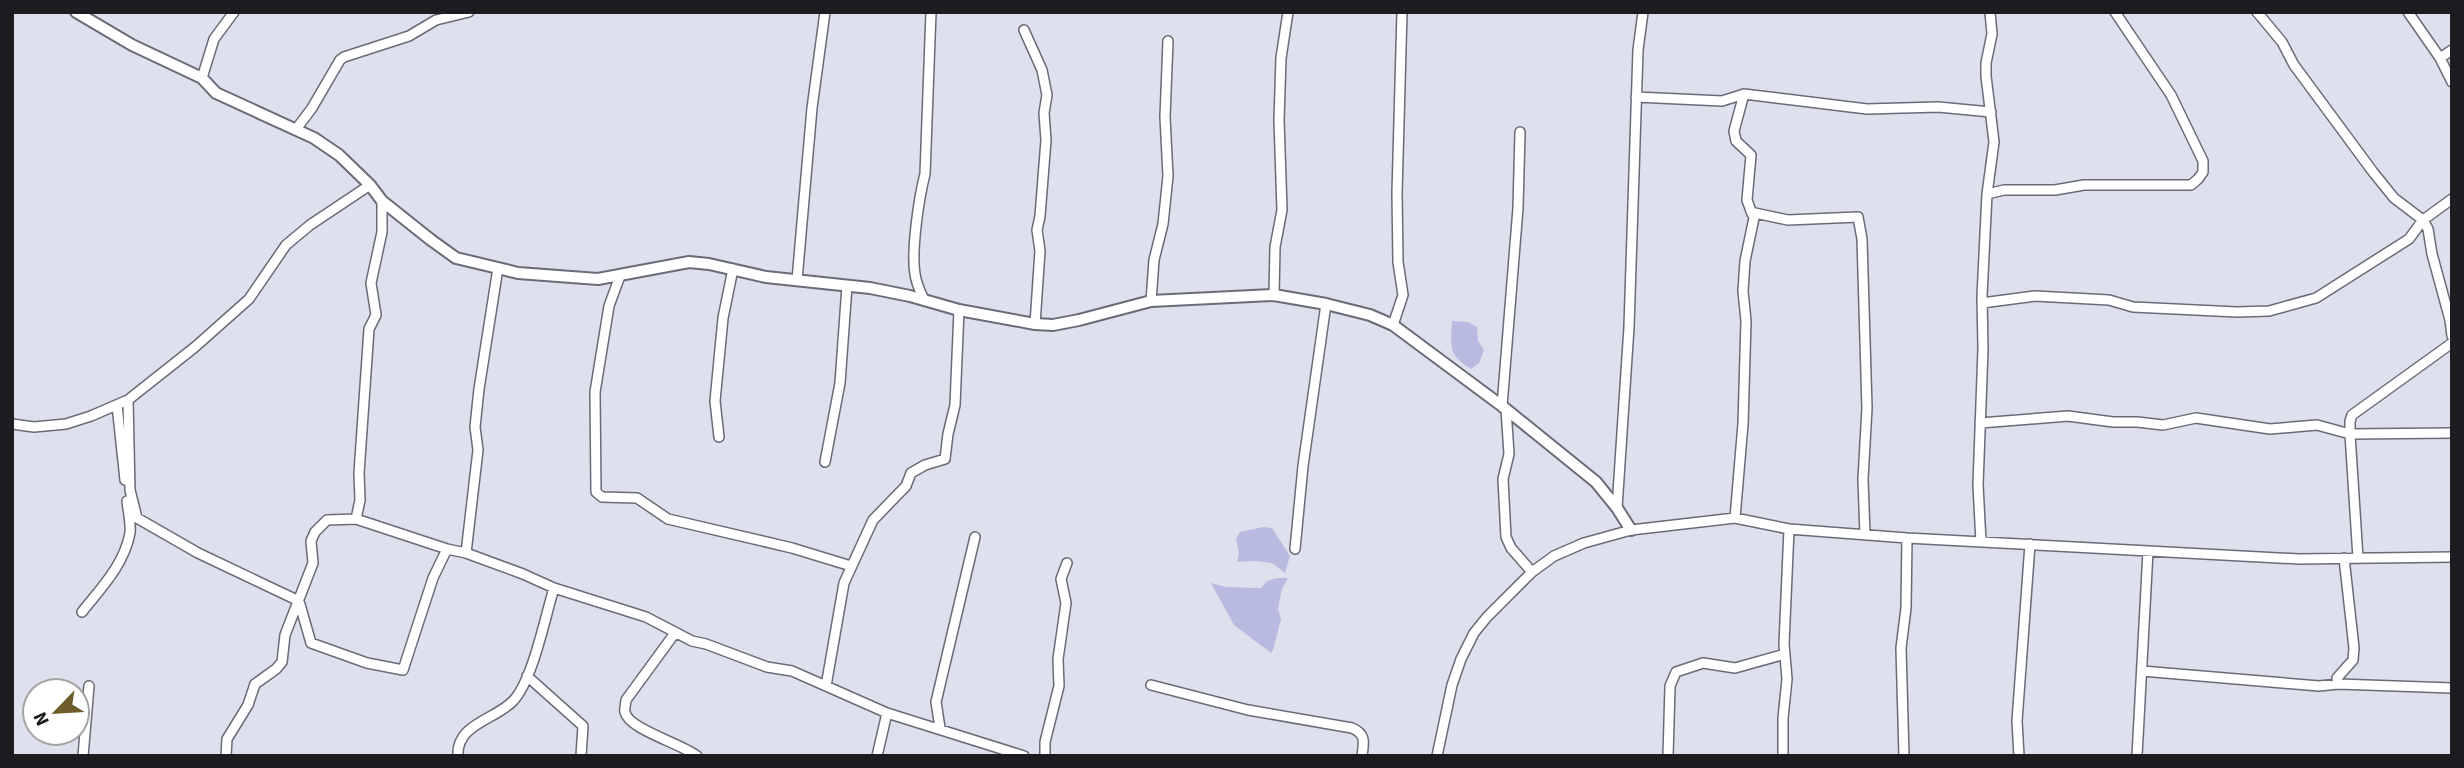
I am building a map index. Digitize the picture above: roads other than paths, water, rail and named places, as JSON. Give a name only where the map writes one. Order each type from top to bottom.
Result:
[{"type":"street","points":[[76,12],[132,45],[202,78],[216,93],[297,128],[339,155],[370,185],[382,201],[456,258],[498,268],[559,277],[598,279],[689,262],[766,277],[870,288],[959,310],[1053,325],[1151,301],[1273,295],[1370,315],[1393,325],[1504,407],[1596,482],[1631,530]]},
{"type":"street","points":[[202,78],[214,38],[226,17],[234,12]]},
{"type":"street","points":[[297,128],[344,57],[409,36],[436,20],[469,12]]},
{"type":"street","points":[[797,280],[812,108],[825,12]]},
{"type":"street","points":[[924,300],[914,262],[919,200],[925,174],[931,12]]},
{"type":"street","points":[[1273,295],[1275,247],[1282,210],[1279,120],[1281,58],[1288,12]]},
{"type":"street","points":[[1393,325],[1404,295],[1398,262],[1397,193],[1402,12]]},
{"type":"street","points":[[1617,508],[1629,327],[1638,50],[1643,12]]},
{"type":"street","points":[[1982,542],[1978,485],[1982,303],[1987,194],[1994,142],[1986,76],[1992,34],[1990,12]]},
{"type":"street","points":[[1987,194],[2004,190],[2055,190],[2084,185],[2191,185],[2203,172],[2203,161],[2183,117],[2115,12]]},
{"type":"street","points":[[2257,12],[2282,42],[2294,65],[2373,173],[2394,198],[2424,220],[2452,337]]},
{"type":"street","points":[[2408,12],[2440,58],[2452,82]]},
{"type":"street","points":[[1024,30],[1042,70],[1046,95],[1046,141],[1037,230],[1040,251],[1035,324]]},
{"type":"street","points":[[1151,301],[1154,260],[1163,224],[1167,176],[1165,117],[1168,41]]},
{"type":"street","points":[[2440,58],[2452,50]]},
{"type":"street","points":[[1636,97],[1722,101],[1744,94],[1867,109],[1938,107],[1991,112]]},
{"type":"street","points":[[1744,94],[1734,131],[1736,141],[1751,155],[1747,200],[1752,214],[1788,220],[1858,217],[1862,239],[1867,408],[1863,479],[1865,535]]},
{"type":"street","points":[[1520,132],[1518,208],[1504,407],[1509,454],[1503,480],[1506,537],[1511,548],[1532,572]]},
{"type":"street","points":[[12,424],[34,427],[66,424],[128,400],[248,299],[286,245],[310,225],[370,185]]},
{"type":"street","points":[[1982,303],[1996,299],[2035,296],[2109,300],[2133,307],[2226,312],[2269,311],[2316,298],[2409,239],[2424,220],[2452,199]]},
{"type":"street","points":[[356,519],[360,500],[359,473],[369,329],[376,315],[371,283],[382,232],[382,201]]},
{"type":"street","points":[[1735,518],[1743,424],[1746,321],[1744,271],[1755,214]]},
{"type":"street","points":[[466,553],[478,450],[475,426],[479,389],[498,268]]},
{"type":"street","points":[[719,437],[715,401],[723,318],[733,269]]},
{"type":"street","points":[[620,276],[610,306],[595,393],[598,495],[608,498],[637,498],[668,519],[792,548],[851,566]]},
{"type":"street","points":[[825,462],[840,383],[847,286]]},
{"type":"street","points":[[1295,549],[1303,466],[1326,304]]},
{"type":"street","points":[[826,686],[841,597],[851,566],[873,520],[906,486],[911,473],[945,459],[955,405],[959,310]]},
{"type":"street","points":[[2358,558],[2350,434],[2352,415],[2452,343]]},
{"type":"street","points":[[128,400],[130,490],[137,518],[198,553],[299,601],[311,643],[367,663],[403,670],[433,578],[447,549]]},
{"type":"street","points":[[82,612],[111,576],[121,559],[130,532],[117,405]]},
{"type":"street","points":[[1980,423],[2068,416],[2163,425],[2196,418],[2270,429],[2317,425],[2350,434],[2452,433]]},
{"type":"street","points":[[1437,756],[1452,685],[1461,659],[1474,634],[1487,617],[1532,572],[1568,549],[1631,530],[1735,518],[1788,529],[1907,538],[2300,559],[2452,557]]},
{"type":"street","points":[[226,756],[227,739],[248,705],[255,684],[282,662],[285,635],[313,564],[311,541],[314,532],[327,520],[356,519],[466,553],[554,588],[646,617],[692,641],[719,648],[767,667],[792,671],[887,713],[940,729],[1003,753],[1024,756]]},
{"type":"street","points":[[1783,756],[1787,679],[1788,529]]},
{"type":"street","points":[[940,729],[936,702],[975,537]]},
{"type":"street","points":[[1904,756],[1901,648],[1906,608],[1907,538]]},
{"type":"street","points":[[2019,756],[2017,721],[2030,544]]},
{"type":"street","points":[[2137,756],[2148,551]]},
{"type":"street","points":[[2338,684],[2337,678],[2353,660],[2354,648],[2344,558]]},
{"type":"street","points":[[1045,756],[1045,742],[1059,686],[1058,659],[1066,603],[1060,579],[1067,564]]},
{"type":"street","points":[[458,756],[461,739],[471,728],[515,699],[527,676],[554,588]]},
{"type":"street","points":[[675,633],[626,701],[624,710],[628,718],[640,728],[688,749],[696,756]]},
{"type":"street","points":[[1668,756],[1670,686],[1676,672],[1703,663],[1735,668],[1786,654]]},
{"type":"street","points":[[2142,671],[2319,686],[2338,684],[2452,688]]},
{"type":"street","points":[[527,676],[583,726],[582,756]]},
{"type":"street","points":[[1151,685],[1248,710],[1352,728],[1363,736],[1362,756]]},
{"type":"street","points":[[877,756],[887,713]]}]
